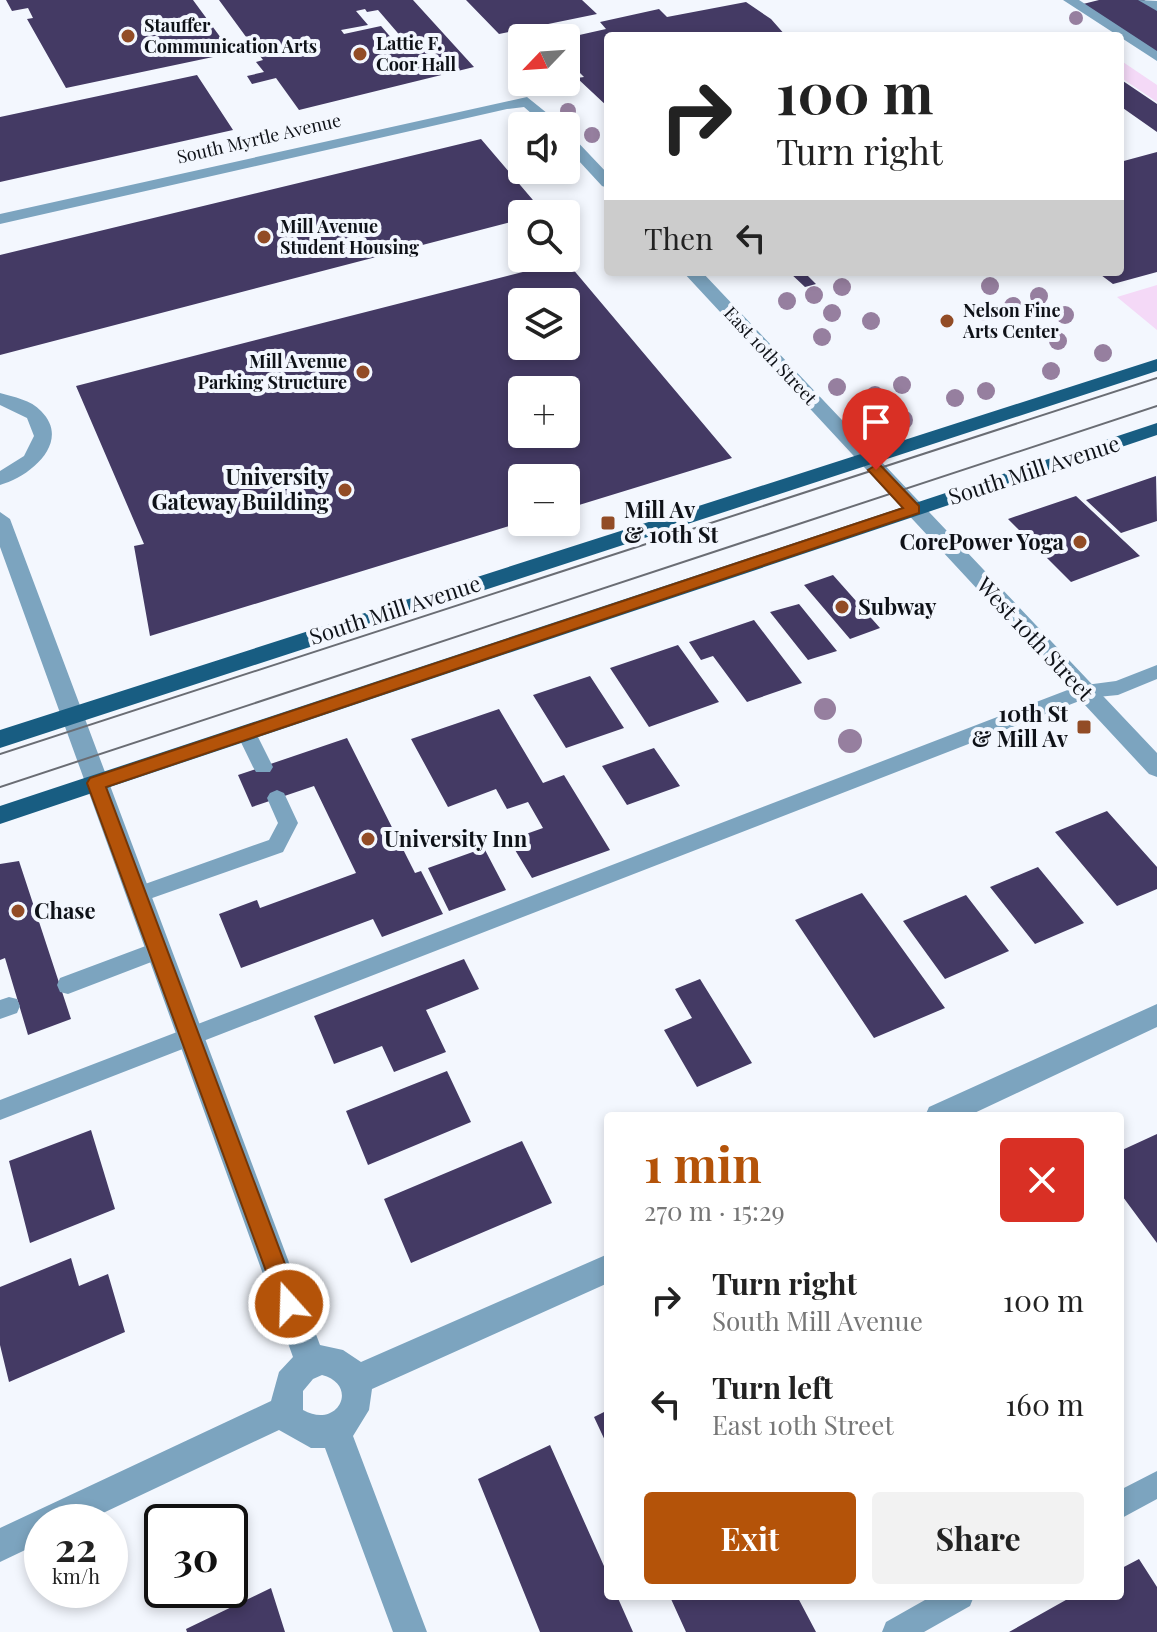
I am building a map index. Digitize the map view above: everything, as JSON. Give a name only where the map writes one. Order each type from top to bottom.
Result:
[{"type":"main road","name":"South Mill Avenue","points":[[0,739],[1157,365]]},
{"type":"main road","name":"South Mill Avenue","points":[[0,815],[1157,429]]},
{"type":"street","points":[[1070,0],[1119,32]]},
{"type":"street","points":[[1145,0],[1157,7]]},
{"type":"street","points":[[1124,35],[1157,57]]},
{"type":"street","name":"South Myrtle Avenue","points":[[0,219],[527,102],[539,112]]},
{"type":"street","points":[[580,153],[604,179]]},
{"type":"street","name":"East 10th Street","points":[[696,276],[913,510]]},
{"type":"street","points":[[0,399],[33,410],[43,422],[44,435],[40,450],[27,464],[0,479]]},
{"type":"street","name":"West 10th Street","points":[[913,510],[1157,768]]},
{"type":"street","points":[[0,519],[311,1363]]},
{"type":"street","points":[[948,1112],[1157,1015]]},
{"type":"street","points":[[356,1380],[604,1270]]},
{"type":"street","points":[[332,1360],[350,1370],[356,1380],[359,1390],[353,1414],[335,1431],[310,1434],[291,1421],[284,1399],[293,1377],[311,1363],[332,1360]]},
{"type":"street","points":[[86,1504],[286,1410]]},
{"type":"street","points":[[335,1431],[410,1632]]},
{"type":"street","points":[[0,1545],[24,1534]]},
{"type":"lane","points":[[0,1110],[1085,691],[1118,688],[1157,672]]},
{"type":"lane","points":[[246,732],[263,767]]},
{"type":"lane","points":[[138,895],[276,846],[288,823],[277,798]]},
{"type":"lane","points":[[68,985],[159,950]]},
{"type":"lane","points":[[1124,1503],[1157,1484]]},
{"type":"lane","points":[[896,1632],[953,1600]]},
{"type":"shaded area","points":[[1124,63],[1157,85],[1157,102],[1124,80]]},
{"type":"shaded area","points":[[1157,285],[1157,330],[1117,297]]},
{"type":"building","name":"Stauffer Communication Arts","points":[[6,0],[193,0],[232,53],[66,88],[27,19],[33,18],[28,8],[12,11]]},
{"type":"building","name":"Lattie F. Coor Hall","points":[[219,0],[413,0],[474,67],[299,110],[276,78],[252,84],[247,76],[264,72],[256,62],[263,60]],"holes":[[[365,9],[367,12],[378,10],[409,46],[400,48],[381,26],[344,34],[341,30],[368,25],[356,11]]]},
{"type":"building","points":[[466,0],[582,0],[597,14],[548,24],[508,24],[508,32],[499,34]]},
{"type":"building","points":[[1099,0],[1144,0],[1157,8],[1157,60],[1124,38],[1124,32],[1114,32],[1075,6]]},
{"type":"building","points":[[746,2],[771,19],[782,32],[604,32],[604,103],[580,81],[584,77],[580,73],[580,35],[606,29],[600,22],[659,9],[667,17]]},
{"type":"building","points":[[197,75],[233,130],[0,182],[0,117]]},
{"type":"building","points":[[1124,82],[1157,104],[1157,132],[1124,109]]},
{"type":"building","name":"Mill Avenue Student Housing","points":[[481,139],[508,171],[508,184],[519,184],[533,200],[508,200],[508,223],[0,355],[0,255]]},
{"type":"building","points":[[1157,152],[1157,272],[1113,284],[1102,276],[1124,276],[1124,161]]},
{"type":"building","points":[[523,272],[575,272],[732,458],[580,505],[580,464],[508,464],[508,526],[150,636],[134,546],[144,544],[76,386]]},
{"type":"building","points":[[793,276],[808,276],[816,284],[805,287]]},
{"type":"building","points":[[1156,476],[1157,521],[1121,533],[1086,500]]},
{"type":"building","points":[[1076,496],[1140,556],[1071,582],[1008,519]]},
{"type":"building","name":"Subway","points":[[833,575],[880,628],[850,639],[804,585]]},
{"type":"building","points":[[799,604],[837,651],[808,660],[770,612]]},
{"type":"building","points":[[754,620],[802,683],[747,702],[713,656],[701,660],[689,642]]},
{"type":"building","points":[[678,645],[719,702],[649,727],[610,668]]},
{"type":"building","points":[[590,676],[624,728],[566,748],[533,695]]},
{"type":"building","points":[[499,709],[543,783],[564,775],[610,850],[532,878],[509,840],[543,828],[528,802],[507,809],[496,789],[448,807],[411,739]]},
{"type":"building","name":"University Inn","points":[[347,738],[415,873],[421,871],[443,914],[382,937],[373,919],[241,968],[219,914],[257,900],[260,908],[356,873],[314,786],[252,807],[238,775]]},
{"type":"building","points":[[654,748],[680,786],[627,805],[602,766]]},
{"type":"building","points":[[1107,811],[1157,867],[1157,889],[1117,906],[1055,832]]},
{"type":"building","points":[[484,848],[506,890],[449,911],[428,868]]},
{"type":"building","name":"Chase","points":[[19,861],[71,1019],[28,1035],[5,958],[0,960],[0,864]]},
{"type":"building","points":[[1038,867],[1084,923],[1035,944],[990,887]]},
{"type":"building","points":[[862,893],[945,1008],[874,1038],[795,920]]},
{"type":"building","points":[[966,895],[1009,951],[945,979],[903,921]]},
{"type":"building","points":[[464,959],[479,989],[426,1010],[446,1052],[394,1072],[382,1046],[334,1064],[314,1016]]},
{"type":"building","points":[[700,979],[752,1063],[697,1087],[664,1030],[692,1018],[675,989]]},
{"type":"building","points":[[447,1071],[471,1122],[368,1165],[346,1111]]},
{"type":"building","points":[[91,1130],[115,1209],[30,1243],[9,1161]]},
{"type":"building","points":[[1157,1134],[1157,1243],[1124,1198],[1124,1149]]},
{"type":"building","points":[[522,1141],[552,1203],[411,1263],[384,1199]]},
{"type":"building","points":[[71,1258],[79,1286],[108,1274],[125,1332],[9,1382],[0,1345],[0,1287]]},
{"type":"building","points":[[604,1412],[604,1438],[594,1417]]},
{"type":"building","points":[[550,1445],[604,1566],[604,1600],[619,1600],[633,1632],[540,1632],[478,1479]]},
{"type":"building","points":[[1139,1559],[1157,1587],[1157,1632],[1009,1632],[1066,1600],[1124,1600],[1124,1567]]},
{"type":"building","points":[[271,1588],[285,1632],[187,1632],[186,1629],[230,1608],[248,1608],[248,1599]]},
{"type":"building","points":[[671,1600],[799,1600],[816,1632],[686,1632]]},
{"type":"tram line","points":[[0,754],[1157,378]]},
{"type":"tram line","points":[[0,787],[1157,406]]},
{"type":"place","name":"Stauffer Communication Arts","points":[[128,36]]},
{"type":"place","name":"Lattie F. Coor Hall","points":[[360,54]]},
{"type":"place","name":"Mill Avenue Student Housing","points":[[264,237]]},
{"type":"place","name":"Nelson Fine Arts Center","points":[[947,321]]},
{"type":"place","name":"Mill Avenue Parking Structure","points":[[363,372]]},
{"type":"place","name":"University Gateway Building","points":[[345,490]]},
{"type":"place","name":"Mill Av & 10th St","points":[[608,523]]},
{"type":"place","name":"CorePower Yoga","points":[[1080,542]]},
{"type":"place","name":"Subway","points":[[842,607]]},
{"type":"place","name":"10th St & Mill Av","points":[[1084,727]]},
{"type":"place","name":"University Inn","points":[[368,839]]},
{"type":"place","name":"Chase","points":[[18,911]]},
{"type":"route","points":[[289,1304],[96,783],[913,510],[876,470]]}]
